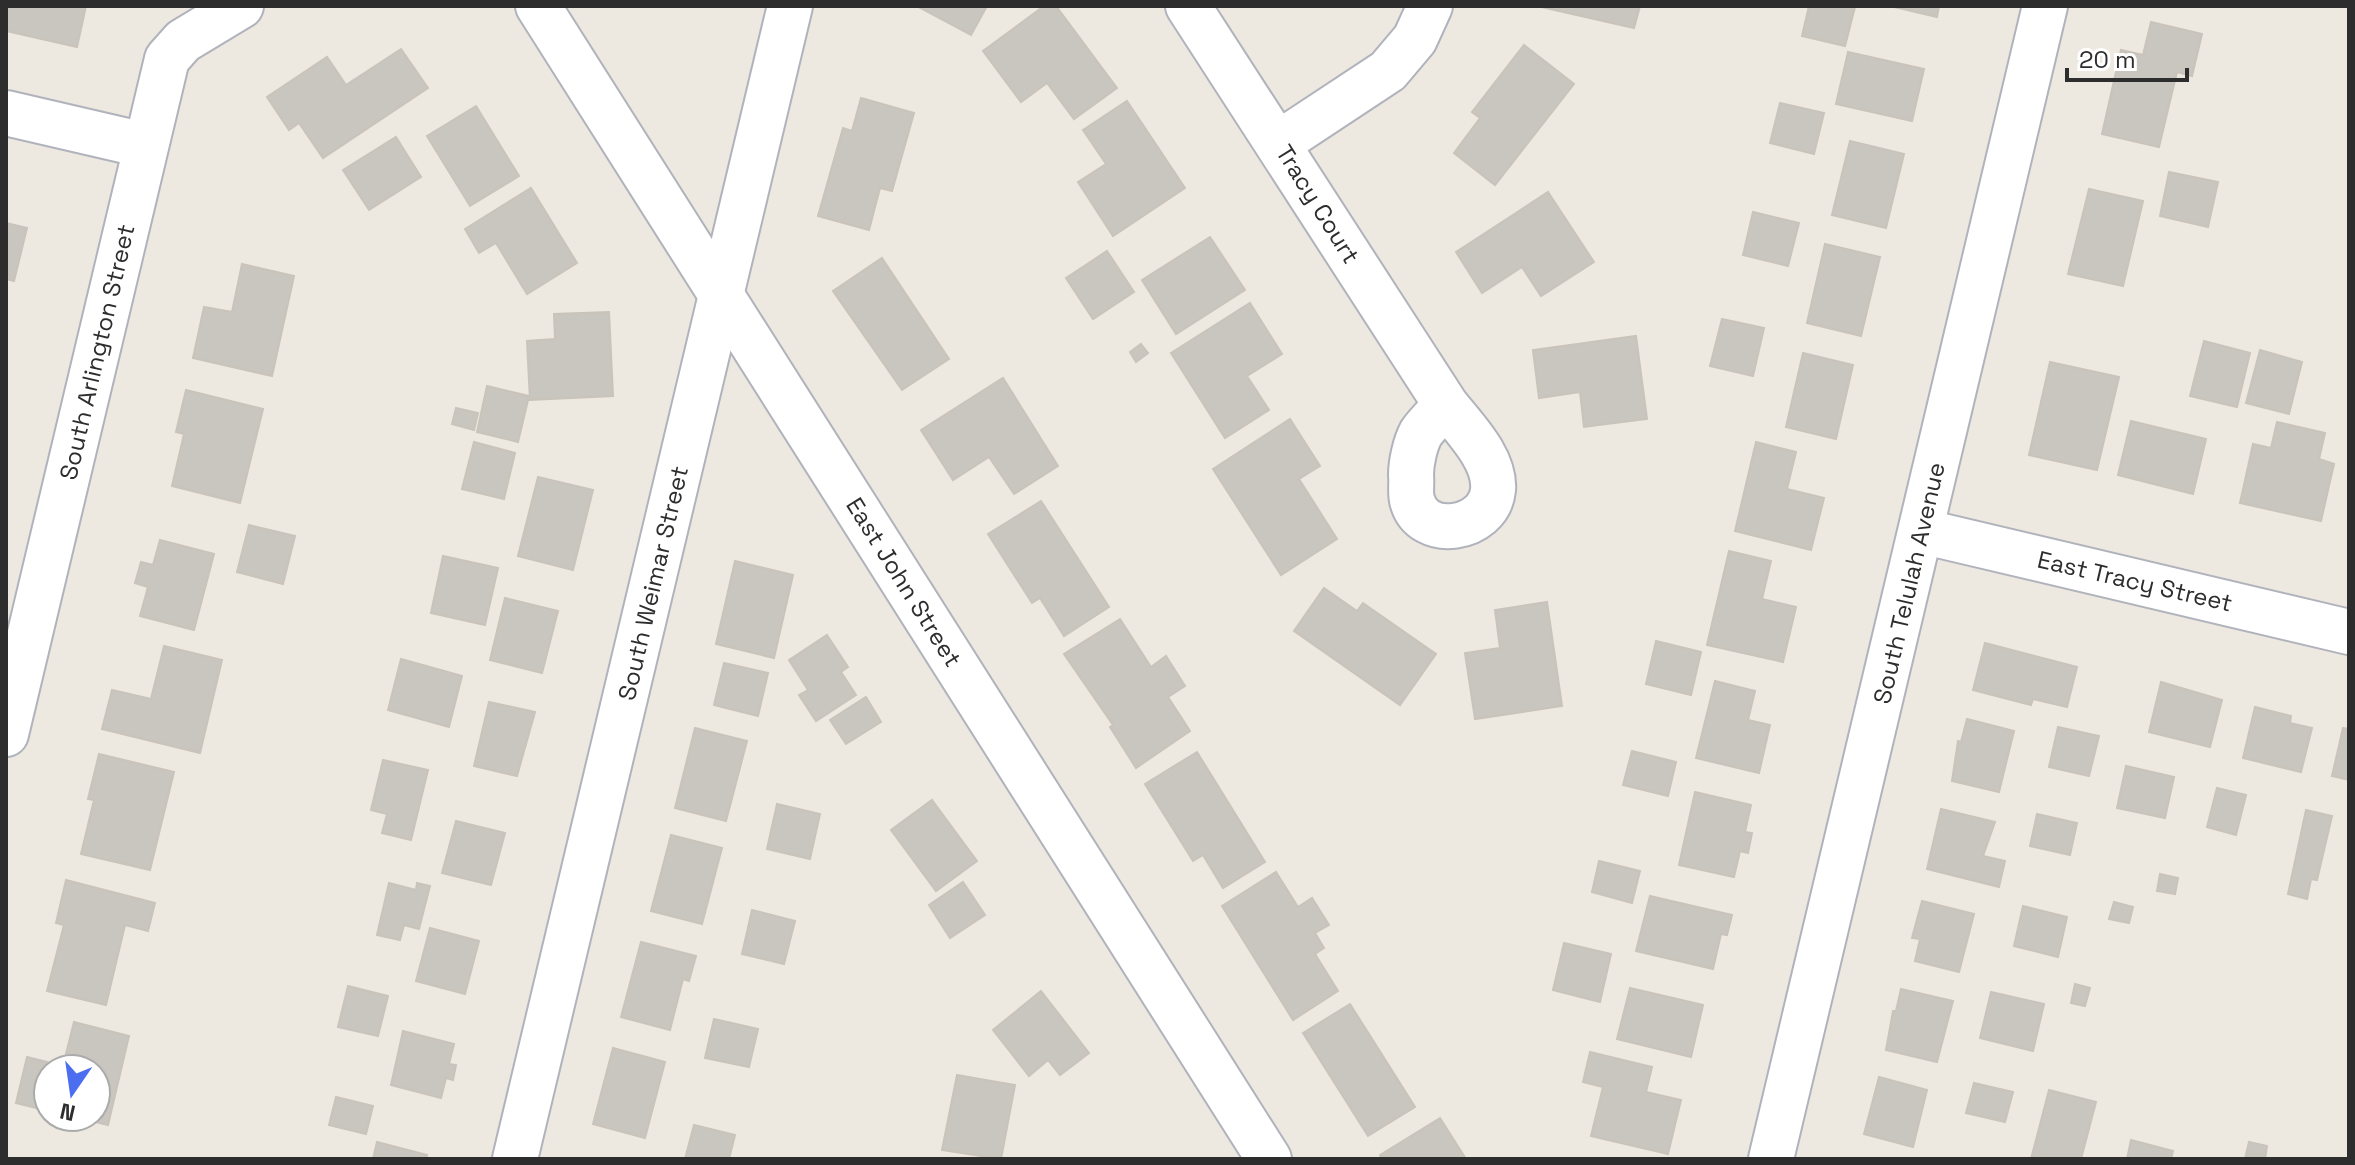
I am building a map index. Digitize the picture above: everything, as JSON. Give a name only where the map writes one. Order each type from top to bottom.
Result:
[{"type":"street","name":"South Arlington Street","points":[[6,734],[144,145],[167,59],[183,41],[241,6]]},
{"type":"street","name":"East John Street","points":[[538,6],[1269,1159]]},
{"type":"street","name":"South Weimar Street","points":[[515,1159],[790,6]]},
{"type":"street","name":"Tracy Court","points":[[1188,6],[1446,405]]},
{"type":"street","points":[[1279,143],[1388,71],[1415,39],[1430,6]]},
{"type":"street","name":"South Telulah Avenue","points":[[1771,1159],[2045,6]]},
{"type":"street","points":[[6,113],[144,145]]},
{"type":"street","name":"East Tracy Street","points":[[1921,531],[2349,632]]},
{"type":"building","points":[[6,6],[86,6],[77,47],[6,31]]},
{"type":"building","points":[[917,6],[987,6],[971,35]]},
{"type":"building","points":[[1044,6],[1056,6],[1117,88],[1074,119],[1047,83],[1021,102],[983,51]]},
{"type":"building","points":[[1537,6],[1640,6],[1634,28]]},
{"type":"building","points":[[1809,6],[1855,7],[1845,46],[1802,36]]},
{"type":"building","points":[[1890,6],[1939,6],[1937,17]]},
{"type":"building","points":[[2151,22],[2202,34],[2192,76],[2177,72],[2159,147],[2102,134],[2121,50],[2143,55]]},
{"type":"building","points":[[1524,45],[1574,84],[1495,185],[1454,153],[1480,118],[1472,112]]},
{"type":"building","points":[[401,49],[428,88],[323,158],[299,123],[289,130],[267,97],[327,57],[346,85]]},
{"type":"building","points":[[1848,52],[1924,69],[1912,121],[1836,104]]},
{"type":"building","points":[[861,98],[914,113],[892,191],[880,188],[869,230],[818,216],[843,128],[852,131]]},
{"type":"building","points":[[1127,101],[1185,188],[1113,236],[1078,182],[1106,164],[1083,130]]},
{"type":"building","points":[[1780,103],[1824,113],[1814,154],[1770,143]]},
{"type":"building","points":[[476,106],[519,176],[470,206],[427,136]]},
{"type":"building","points":[[396,137],[421,177],[369,210],[343,170]]},
{"type":"building","points":[[1850,141],[1904,154],[1886,228],[1832,215]]},
{"type":"building","points":[[2169,172],[2218,182],[2208,227],[2160,216]]},
{"type":"building","points":[[531,188],[577,263],[527,294],[496,243],[479,253],[465,229]]},
{"type":"building","points":[[2089,189],[2143,201],[2123,286],[2068,274]]},
{"type":"building","points":[[1548,192],[1594,262],[1541,296],[1522,267],[1482,293],[1456,252]]},
{"type":"building","points":[[1753,212],[1799,223],[1788,266],[1743,255]]},
{"type":"building","points":[[6,223],[27,228],[14,281],[6,279]]},
{"type":"building","points":[[1210,237],[1245,290],[1176,334],[1142,280]]},
{"type":"building","points":[[1825,244],[1880,257],[1861,336],[1807,323]]},
{"type":"building","points":[[1107,251],[1134,292],[1093,319],[1066,278]]},
{"type":"building","points":[[882,258],[949,359],[902,390],[833,291]]},
{"type":"building","points":[[242,264],[294,276],[272,376],[193,358],[204,307],[232,312]]},
{"type":"building","points":[[1250,303],[1282,354],[1247,376],[1269,410],[1225,438],[1171,353]]},
{"type":"building","points":[[609,312],[613,396],[530,400],[527,341],[555,339],[554,314]]},
{"type":"building","points":[[1722,319],[1764,328],[1753,376],[1710,366]]},
{"type":"building","points":[[1636,336],[1647,419],[1584,427],[1580,392],[1539,398],[1533,350]]},
{"type":"building","points":[[2204,341],[2250,353],[2237,407],[2190,396]]},
{"type":"building","points":[[1141,344],[1148,353],[1136,362],[1130,352]]},
{"type":"building","points":[[2260,350],[2302,362],[2289,414],[2246,403]]},
{"type":"building","points":[[1803,353],[1853,365],[1836,439],[1786,427]]},
{"type":"building","points":[[2050,362],[2119,377],[2097,470],[2029,455]]},
{"type":"building","points":[[1003,378],[1058,466],[1014,494],[989,457],[953,480],[921,430]]},
{"type":"building","points":[[487,386],[529,396],[518,442],[477,432]]},
{"type":"building","points":[[186,390],[263,409],[240,503],[172,486],[184,434],[176,432]]},
{"type":"building","points":[[456,408],[478,413],[474,430],[452,424]]},
{"type":"building","points":[[1290,419],[1320,466],[1299,479],[1337,539],[1281,575],[1213,469]]},
{"type":"building","points":[[2131,421],[2206,439],[2193,494],[2118,475]]},
{"type":"building","points":[[2277,422],[2325,433],[2319,459],[2334,464],[2321,521],[2240,503],[2253,444],[2271,448]]},
{"type":"building","points":[[474,442],[515,453],[504,499],[462,489]]},
{"type":"building","points":[[1756,442],[1796,452],[1787,489],[1824,498],[1811,550],[1735,531]]},
{"type":"building","points":[[538,477],[593,490],[573,570],[518,556]]},
{"type":"building","points":[[1041,501],[1109,607],[1064,636],[1040,598],[1032,603],[988,534]]},
{"type":"building","points":[[249,525],[295,536],[283,584],[237,572]]},
{"type":"building","points":[[160,540],[214,554],[194,630],[140,616],[148,587],[135,583],[141,562],[153,565]]},
{"type":"building","points":[[1729,551],[1771,561],[1762,599],[1796,607],[1783,662],[1707,645]]},
{"type":"building","points":[[443,556],[498,568],[485,625],[431,613]]},
{"type":"building","points":[[735,561],[793,575],[774,658],[716,644]]},
{"type":"building","points":[[1324,588],[1357,611],[1363,603],[1436,654],[1400,705],[1294,631]]},
{"type":"building","points":[[505,598],[558,611],[542,673],[490,660]]},
{"type":"building","points":[[1547,602],[1562,706],[1475,719],[1465,653],[1500,648],[1495,610]]},
{"type":"building","points":[[1120,619],[1151,667],[1166,656],[1185,686],[1168,697],[1190,731],[1136,768],[1110,727],[1113,725],[1064,654]]},
{"type":"building","points":[[827,635],[848,667],[841,672],[856,695],[816,721],[799,695],[808,690],[789,660]]},
{"type":"building","points":[[1656,641],[1701,652],[1691,695],[1646,684]]},
{"type":"building","points":[[1985,643],[2077,667],[2067,707],[2033,699],[2031,705],[1973,690]]},
{"type":"building","points":[[164,646],[222,660],[200,753],[102,729],[112,690],[151,699]]},
{"type":"building","points":[[401,659],[462,676],[449,727],[388,710]]},
{"type":"building","points":[[724,663],[768,673],[758,716],[714,705]]},
{"type":"building","points":[[1715,681],[1755,691],[1748,720],[1770,725],[1759,773],[1696,758]]},
{"type":"building","points":[[2161,682],[2222,700],[2210,747],[2149,732]]},
{"type":"building","points":[[866,697],[881,722],[846,744],[830,720]]},
{"type":"building","points":[[489,702],[535,712],[517,776],[474,766]]},
{"type":"building","points":[[2255,707],[2291,716],[2290,723],[2312,728],[2301,772],[2243,758]]},
{"type":"building","points":[[1967,719],[2014,731],[1999,792],[1952,781],[1958,741],[1961,742]]},
{"type":"building","points":[[2058,727],[2099,736],[2089,776],[2049,767]]},
{"type":"building","points":[[695,728],[747,741],[726,821],[675,808]]},
{"type":"building","points":[[2343,728],[2349,729],[2349,780],[2332,776]]},
{"type":"building","points":[[1632,751],[1676,762],[1668,796],[1623,785]]},
{"type":"building","points":[[1197,752],[1265,862],[1223,888],[1203,855],[1193,861],[1145,784]]},
{"type":"building","points":[[99,754],[174,772],[150,870],[81,854],[94,800],[88,799]]},
{"type":"building","points":[[383,760],[428,770],[411,840],[382,833],[387,814],[371,810]]},
{"type":"building","points":[[2126,766],[2174,777],[2165,818],[2117,808]]},
{"type":"building","points":[[2217,788],[2246,795],[2236,835],[2207,827]]},
{"type":"building","points":[[1695,792],[1751,805],[1745,832],[1752,833],[1748,853],[1740,851],[1734,877],[1679,865]]},
{"type":"building","points":[[932,800],[977,861],[936,891],[891,830]]},
{"type":"building","points":[[777,804],[820,814],[810,859],[767,849]]},
{"type":"building","points":[[1941,809],[1995,822],[1983,856],[2005,861],[1999,887],[1927,869]]},
{"type":"building","points":[[2306,810],[2332,816],[2317,880],[2311,879],[2307,899],[2288,894]]},
{"type":"building","points":[[2037,814],[2077,823],[2070,855],[2030,846]]},
{"type":"building","points":[[456,821],[505,833],[491,885],[442,873]]},
{"type":"building","points":[[671,835],[722,848],[702,924],[651,911]]},
{"type":"building","points":[[1599,861],[1640,871],[1632,903],[1592,892]]},
{"type":"building","points":[[1276,872],[1298,907],[1312,898],[1329,925],[1315,933],[1324,948],[1315,954],[1338,991],[1293,1020],[1222,906]]},
{"type":"building","points":[[2160,874],[2178,878],[2175,894],[2157,891]]},
{"type":"building","points":[[66,880],[155,903],[148,931],[125,925],[106,1005],[47,991],[64,925],[56,923]]},
{"type":"building","points":[[963,882],[985,915],[950,938],[929,905]]},
{"type":"building","points":[[389,883],[416,890],[417,883],[430,886],[419,929],[404,925],[400,940],[377,935]]},
{"type":"building","points":[[1650,896],[1732,915],[1727,935],[1721,934],[1713,969],[1636,951]]},
{"type":"building","points":[[1922,901],[1974,914],[1959,972],[1915,961],[1920,939],[1912,938]]},
{"type":"building","points":[[2114,902],[2133,907],[2129,923],[2109,919]]},
{"type":"building","points":[[2023,906],[2067,917],[2058,957],[2014,946]]},
{"type":"building","points":[[752,910],[795,921],[784,964],[742,954]]},
{"type":"building","points":[[430,928],[479,941],[465,994],[416,981]]},
{"type":"building","points":[[641,942],[696,956],[689,981],[683,979],[670,1030],[621,1017]]},
{"type":"building","points":[[1564,943],[1611,954],[1600,1002],[1553,990]]},
{"type":"building","points":[[2075,984],[2090,988],[2085,1006],[2071,1003]]},
{"type":"building","points":[[348,986],[388,996],[378,1036],[338,1027]]},
{"type":"building","points":[[1630,988],[1703,1005],[1691,1057],[1617,1039]]},
{"type":"building","points":[[1901,989],[1953,1001],[1937,1062],[1886,1050],[1893,1011],[1896,1011]]},
{"type":"building","points":[[1041,991],[1089,1053],[1060,1075],[1048,1060],[1029,1076],[993,1030]]},
{"type":"building","points":[[1991,992],[2044,1004],[2033,1051],[1980,1038]]},
{"type":"building","points":[[1350,1004],[1415,1107],[1368,1136],[1303,1033]]},
{"type":"building","points":[[714,1019],[758,1029],[749,1067],[705,1058]]},
{"type":"building","points":[[74,1022],[129,1036],[112,1108],[112,1053],[66,1053]]},
{"type":"building","points":[[403,1031],[454,1044],[449,1064],[456,1065],[453,1080],[446,1078],[441,1098],[391,1085]]},
{"type":"building","points":[[613,1048],[665,1062],[645,1138],[593,1124]]},
{"type":"building","points":[[1590,1052],[1652,1067],[1646,1092],[1681,1100],[1668,1154],[1591,1136],[1603,1087],[1583,1082]]},
{"type":"building","points":[[27,1057],[32,1058],[32,1107],[16,1103]]},
{"type":"building","points":[[957,1075],[1015,1085],[1001,1159],[942,1150]]},
{"type":"building","points":[[1879,1077],[1927,1090],[1913,1147],[1864,1134]]},
{"type":"building","points":[[1974,1083],[2013,1092],[2005,1122],[1966,1113]]},
{"type":"building","points":[[2049,1090],[2096,1102],[2081,1159],[2031,1159]]},
{"type":"building","points":[[336,1097],[373,1106],[366,1134],[329,1125]]},
{"type":"building","points":[[1440,1118],[1466,1159],[1382,1159],[1380,1155]]},
{"type":"building","points":[[694,1125],[735,1135],[729,1159],[685,1159]]},
{"type":"building","points":[[2131,1140],[2173,1151],[2171,1159],[2127,1159]]},
{"type":"building","points":[[377,1142],[427,1155],[426,1159],[373,1159]]},
{"type":"building","points":[[2249,1142],[2267,1146],[2265,1159],[2245,1159]]}]
